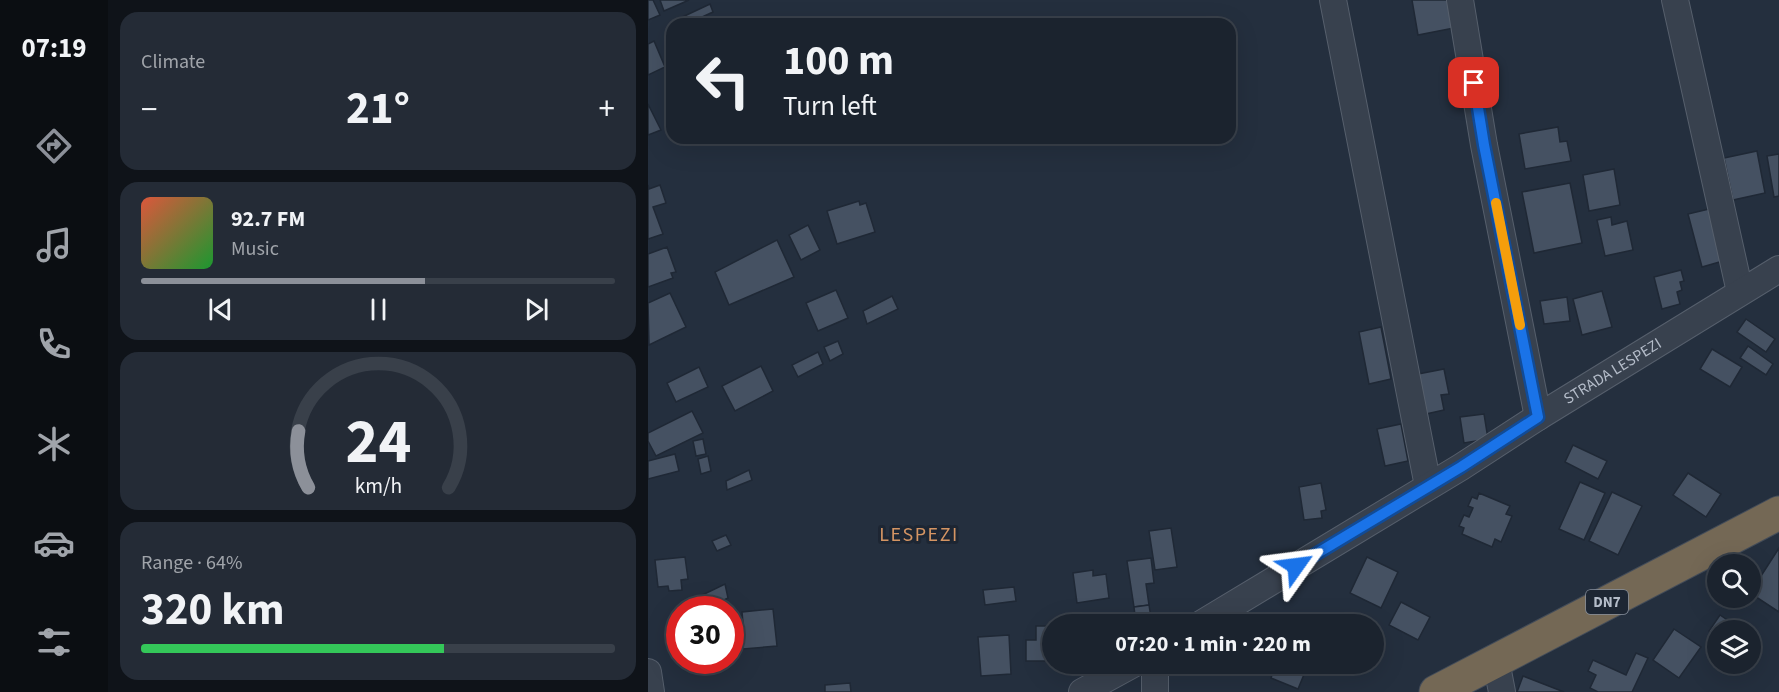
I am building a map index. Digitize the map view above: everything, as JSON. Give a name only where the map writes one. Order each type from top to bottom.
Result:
[{"type":"highway","name":"DN7","points":[[1436,692],[1779,513]]},
{"type":"street","points":[[1333,0],[1428,486]]},
{"type":"street","points":[[1460,0],[1484,145],[1538,417]]},
{"type":"street","points":[[1676,0],[1740,292]]},
{"type":"street","name":"STRADA LESPEZI","points":[[1217,614],[1779,269]]},
{"type":"street","points":[[1496,661],[1503,692]]},
{"type":"street","points":[[648,672],[651,692]]},
{"type":"street","points":[[1082,692],[1115,674]]},
{"type":"street","points":[[1155,674],[1155,692]]},
{"type":"building","points":[[648,0],[653,0],[660,15],[648,20]]},
{"type":"building","points":[[660,0],[689,0],[664,11]]},
{"type":"building","points":[[1412,0],[1449,0],[1454,28],[1418,35]]},
{"type":"building","points":[[710,4],[713,12],[700,18],[680,18]]},
{"type":"building","points":[[654,41],[665,67],[648,75],[648,44]]},
{"type":"building","points":[[648,104],[661,130],[648,135]]},
{"type":"building","points":[[1558,127],[1560,142],[1567,141],[1571,161],[1525,169],[1519,134]]},
{"type":"building","points":[[1757,151],[1765,193],[1733,200],[1724,158]]},
{"type":"building","points":[[1779,154],[1779,196],[1774,197],[1767,156]]},
{"type":"building","points":[[1614,169],[1620,205],[1589,211],[1583,175]]},
{"type":"building","points":[[1570,183],[1582,243],[1534,253],[1522,192]]},
{"type":"building","points":[[648,185],[649,189],[660,185],[666,203],[653,207],[663,234],[648,239]]},
{"type":"building","points":[[859,201],[860,205],[866,203],[875,232],[837,244],[827,211]]},
{"type":"building","points":[[1709,209],[1723,261],[1702,267],[1688,214]]},
{"type":"building","points":[[1611,217],[1612,225],[1627,221],[1633,250],[1605,256],[1597,220]]},
{"type":"building","points":[[808,225],[820,250],[801,260],[789,235]]},
{"type":"building","points":[[777,240],[794,277],[729,305],[715,272]]},
{"type":"building","points":[[667,247],[676,272],[671,273],[673,278],[648,287],[648,254]]},
{"type":"building","points":[[1681,270],[1684,281],[1680,282],[1682,290],[1677,292],[1680,304],[1662,309],[1654,277]]},
{"type":"building","points":[[836,290],[848,318],[818,331],[806,303]]},
{"type":"building","points":[[1602,291],[1612,327],[1582,335],[1573,299]]},
{"type":"building","points":[[670,293],[686,327],[649,345],[648,303]]},
{"type":"building","points":[[892,296],[898,309],[867,324],[863,311]]},
{"type":"building","points":[[1567,297],[1570,321],[1544,324],[1540,301]]},
{"type":"building","points":[[1746,319],[1775,339],[1766,352],[1737,332]]},
{"type":"building","points":[[1381,327],[1391,379],[1369,384],[1359,332]]},
{"type":"building","points":[[838,341],[843,354],[830,361],[824,347]]},
{"type":"building","points":[[1748,346],[1773,364],[1766,375],[1740,358]]},
{"type":"building","points":[[1712,349],[1742,367],[1730,387],[1700,369]]},
{"type":"building","points":[[818,352],[823,364],[798,377],[792,365]]},
{"type":"building","points":[[761,366],[773,391],[735,411],[722,386]]},
{"type":"building","points":[[699,367],[708,387],[676,402],[667,383]]},
{"type":"building","points":[[1444,369],[1449,394],[1441,395],[1444,410],[1426,414],[1418,374]]},
{"type":"building","points":[[692,411],[703,433],[656,456],[648,441],[648,433]]},
{"type":"building","points":[[1484,414],[1488,439],[1464,443],[1460,417]]},
{"type":"building","points":[[1401,424],[1408,461],[1385,466],[1377,429]]},
{"type":"building","points":[[703,439],[706,454],[696,456],[693,441]]},
{"type":"building","points":[[1573,445],[1607,461],[1598,479],[1565,462]]},
{"type":"building","points":[[675,454],[679,471],[648,479],[648,461]]},
{"type":"building","points":[[708,456],[711,471],[701,474],[698,459]]},
{"type":"building","points":[[749,470],[752,480],[727,490],[726,481]]},
{"type":"building","points":[[1688,473],[1721,494],[1706,517],[1673,495]]},
{"type":"building","points":[[1580,482],[1605,493],[1584,540],[1559,529]]},
{"type":"building","points":[[1321,483],[1326,510],[1321,511],[1322,518],[1304,520],[1299,487]]},
{"type":"building","points":[[1612,492],[1642,506],[1618,555],[1589,541]]},
{"type":"building","points":[[1479,493],[1510,506],[1506,514],[1512,516],[1501,542],[1495,539],[1492,547],[1462,534],[1464,528],[1459,526],[1464,515],[1469,517],[1473,508],[1468,506],[1472,497],[1477,499]]},
{"type":"building","points":[[1171,528],[1177,567],[1155,570],[1149,531]]},
{"type":"building","points":[[726,535],[731,545],[717,551],[712,541]]},
{"type":"building","points":[[1779,548],[1779,612],[1761,600],[1761,576]]},
{"type":"building","points":[[685,557],[688,579],[681,580],[682,590],[669,591],[668,586],[658,587],[655,560]]},
{"type":"building","points":[[1367,557],[1398,572],[1381,608],[1350,593]]},
{"type":"building","points":[[1151,558],[1154,583],[1146,584],[1149,605],[1134,607],[1127,561]]},
{"type":"building","points":[[1093,570],[1093,576],[1106,574],[1109,598],[1077,603],[1073,573]]},
{"type":"building","points":[[725,584],[728,596],[700,596]]},
{"type":"building","points":[[1014,587],[1016,601],[985,605],[983,590]]},
{"type":"building","points":[[1401,602],[1430,617],[1418,640],[1389,625]]},
{"type":"building","points":[[1149,605],[1150,614],[1135,614],[1134,607]]},
{"type":"building","points":[[773,609],[777,646],[744,649],[744,612]]},
{"type":"building","points":[[1720,615],[1727,620],[1717,620]]},
{"type":"building","points":[[1036,626],[1042,626],[1042,661],[1026,661],[1026,640],[1036,640]]},
{"type":"building","points":[[1674,629],[1701,647],[1679,678],[1653,660]]},
{"type":"building","points":[[1009,635],[1011,674],[981,676],[978,637]]},
{"type":"building","points":[[1636,653],[1648,658],[1632,692],[1598,692],[1590,688],[1596,675],[1588,671],[1593,660],[1626,675]]},
{"type":"building","points":[[1272,674],[1304,674],[1298,689],[1271,678]]},
{"type":"building","points":[[1523,676],[1564,692],[1517,692]]},
{"type":"building","points":[[850,683],[851,692],[825,692],[825,685]]},
{"type":"slow traffic","points":[[1496,203],[1520,325]]},
{"type":"district","name":"LESPEZI","points":[[919,535]]},
{"type":"route","points":[[1296,566],[1461,467],[1538,417],[1484,145],[1474,83]]}]
